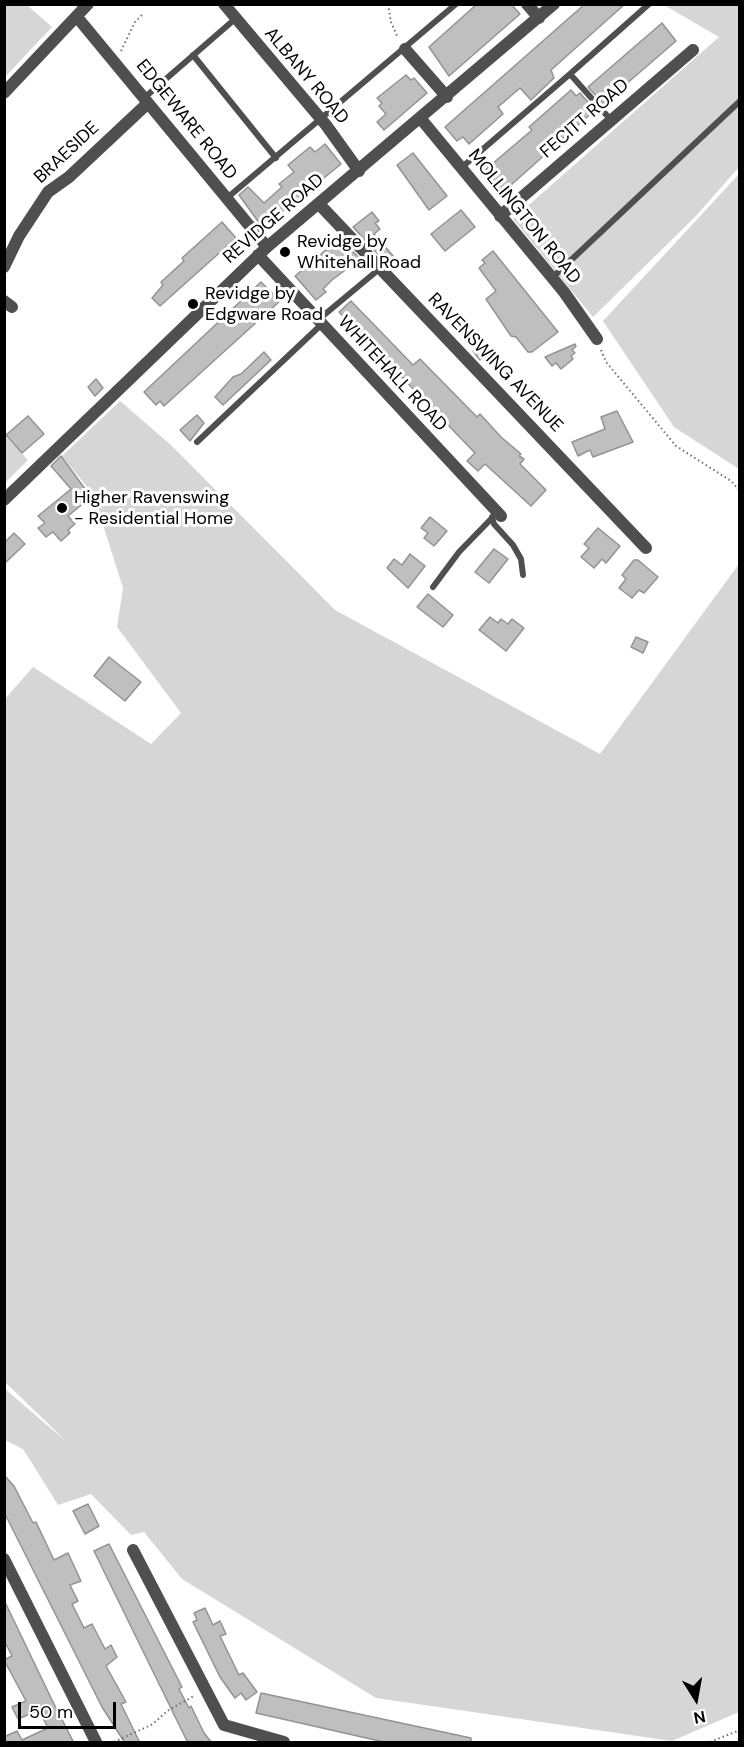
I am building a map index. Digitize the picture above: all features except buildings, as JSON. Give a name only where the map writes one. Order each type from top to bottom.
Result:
[{"type":"street","points":[[4,93],[88,4]]},
{"type":"street","name":"ALBANY ROAD","points":[[224,4],[321,120],[359,171]]},
{"type":"street","points":[[527,4],[538,18]]},
{"type":"street","name":"REVIDGE ROAD","points":[[4,500],[262,251],[421,119],[554,4]]},
{"type":"street","name":"EDGEWARE ROAD","points":[[77,17],[226,198],[262,251]]},
{"type":"street","points":[[405,49],[447,97]]},
{"type":"street","name":"FECITT ROAD","points":[[500,216],[693,50]]},
{"type":"street","name":"BRAESIDE","points":[[4,267],[19,236],[48,192],[69,177],[146,100]]},
{"type":"street","name":"MOLLINGTON ROAD","points":[[421,119],[552,278],[597,339]]},
{"type":"street","name":"RAVENSWING AVENUE","points":[[319,204],[378,270],[645,548]]},
{"type":"street","name":"WHITEHALL ROAD","points":[[262,251],[320,322],[496,514]]},
{"type":"street","points":[[133,1550],[224,1725],[284,1743]]},
{"type":"street","points":[[4,1559],[96,1743]]},
{"type":"lane","points":[[226,198],[456,4]]},
{"type":"lane","points":[[461,168],[649,4]]},
{"type":"lane","points":[[146,100],[235,19]]},
{"type":"lane","points":[[193,56],[276,158]]},
{"type":"lane","points":[[570,74],[611,120]]},
{"type":"lane","points":[[552,278],[740,101]]},
{"type":"lane","points":[[197,442],[320,322],[378,270]]},
{"type":"lane","points":[[496,514],[494,524],[513,545],[521,559],[523,575]]},
{"type":"lane","points":[[433,587],[459,552],[496,514]]},
{"type":"path","points":[[388,4],[391,22],[405,49]]},
{"type":"path","points":[[114,60],[125,45],[135,22],[143,14]]},
{"type":"path","points":[[597,339],[606,362],[676,446],[731,481],[740,491]]},
{"type":"path","points":[[114,1743],[153,1724],[166,1711],[205,1691]]},
{"type":"path","points":[[710,1743],[740,1730]]},
{"type":"shaded area","points":[[5,4],[27,5],[52,27],[5,77]]},
{"type":"shaded area","points":[[664,5],[739,5],[739,167],[696,216],[593,317],[513,219],[719,37]]},
{"type":"shaded area","points":[[739,174],[739,469],[674,427],[603,321]]},
{"type":"shaded area","points":[[120,401],[171,445],[335,610],[600,754],[739,564],[739,1712],[672,1741],[376,1698],[182,1579],[144,1532],[131,1535],[91,1494],[58,1505],[23,1449],[5,1440],[5,1389],[68,1443],[5,1382],[5,699],[33,667],[151,744],[181,713],[117,627],[123,588],[98,509],[93,494],[62,456]]},
{"type":"shaded area","points":[[5,436],[28,460],[5,483]]},
{"type":"place","name":"Revidge by Whitehall Road","points":[[285,252]]},
{"type":"place","name":"Revidge by Edgware Road","points":[[193,304]]},
{"type":"place","name":"Higher Ravenswing - Residential Home","points":[[62,508]]}]
